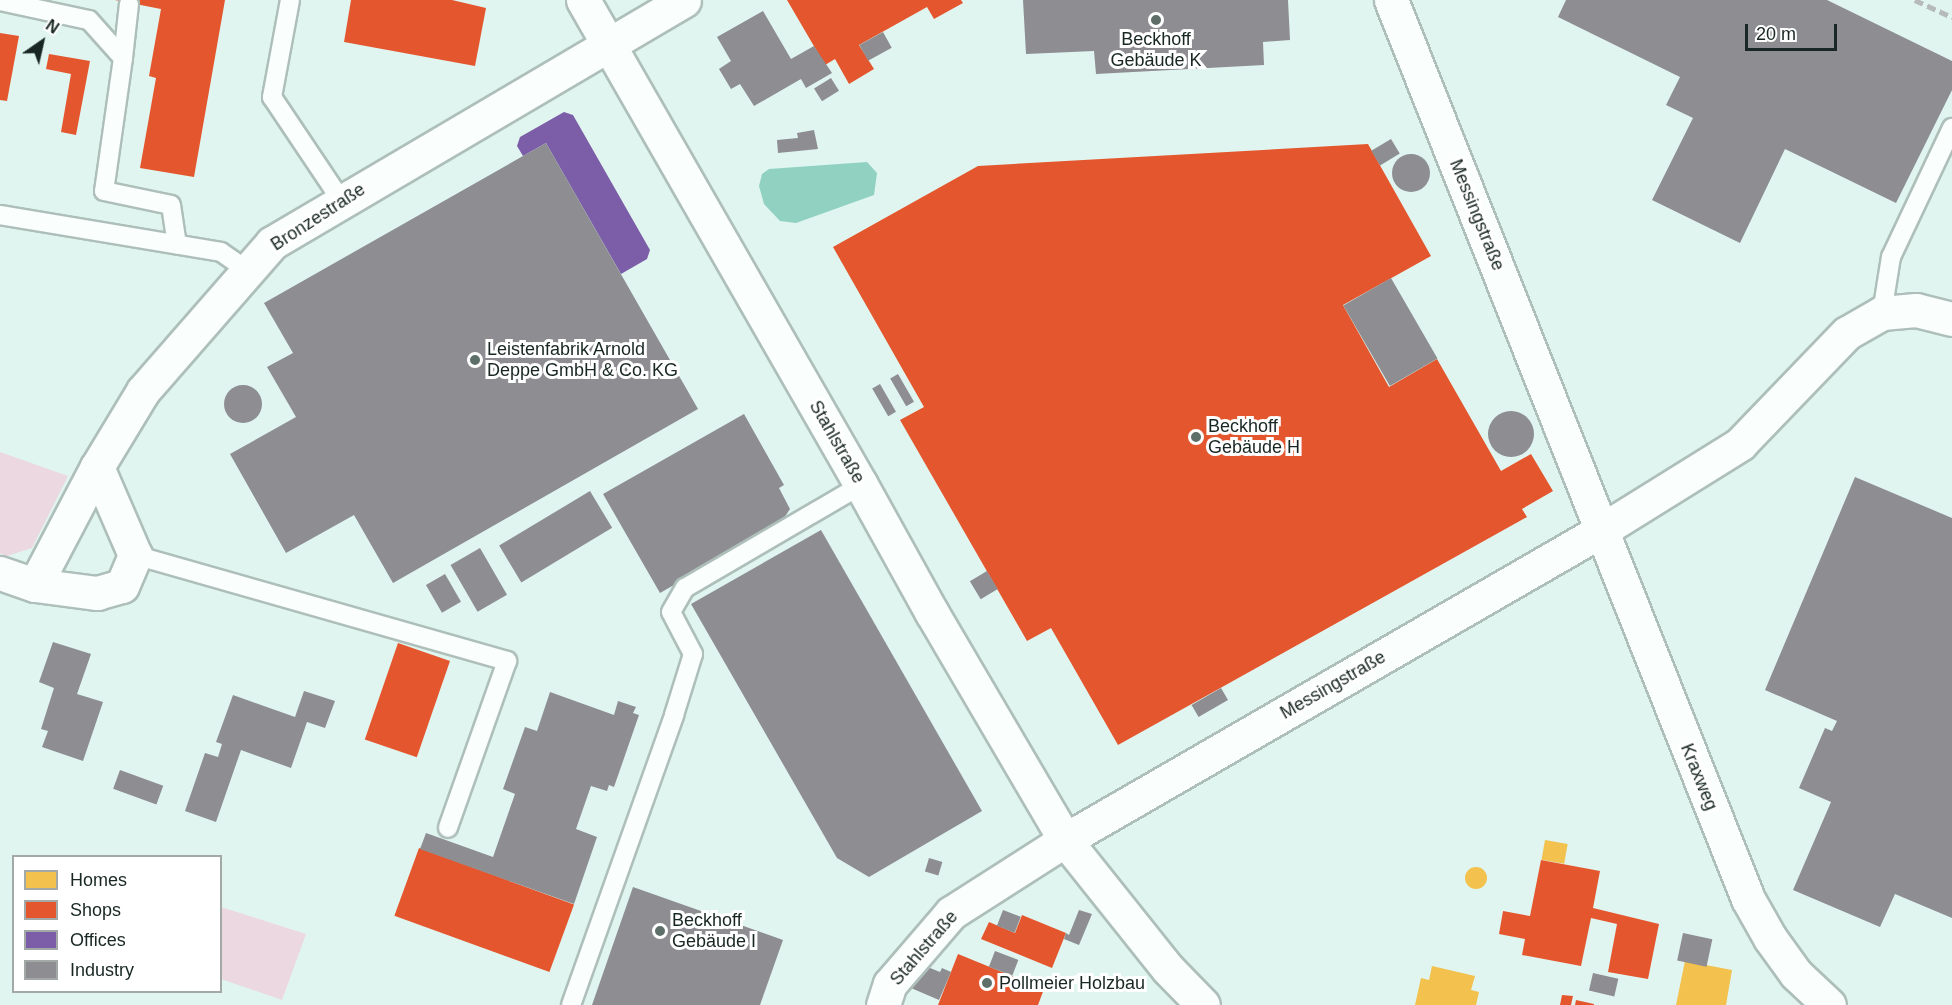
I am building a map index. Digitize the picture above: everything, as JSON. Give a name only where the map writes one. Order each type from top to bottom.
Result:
[{"type":"street","name":"Stahlstraße","points":[[583,0],[932,613],[1065,840],[1168,969],[1203,1005]]},
{"type":"street","points":[[608,45],[684,0]]},
{"type":"street","name":"Messingstraße","points":[[1391,0],[1602,530]]},
{"type":"street","name":"Bronzestraße","points":[[35,585],[97,467],[143,391],[272,243],[341,200],[608,45]]},
{"type":"street","name":"Messingstraße","points":[[1065,840],[1602,530],[1740,444],[1847,333],[1882,313],[1916,310],[1952,319]]},
{"type":"street","points":[[0,573],[35,585],[97,593],[122,586],[135,555],[97,467]]},
{"type":"street","name":"Kraxweg","points":[[1602,530],[1748,899],[1770,938],[1796,975],[1829,1005]]},
{"type":"street","name":"Stahlstraße","points":[[883,1005],[890,984],[951,913],[1065,840]]},
{"type":"lane","points":[[290,0],[272,98],[341,200]]},
{"type":"lane","points":[[0,1],[89,20],[123,58]]},
{"type":"lane","points":[[129,4],[104,191],[171,205],[177,244]]},
{"type":"lane","points":[[1882,313],[1891,257],[1952,128]]},
{"type":"lane","points":[[0,214],[221,252],[248,271]]},
{"type":"lane","points":[[571,1005],[674,715],[693,654],[671,612],[685,588],[861,485]]},
{"type":"lane","points":[[135,555],[507,661],[448,828]]},
{"type":"shaded area","points":[[867,162],[877,173],[874,195],[796,223],[780,221],[764,204],[759,186],[762,174],[769,169]]},
{"type":"shaded area","points":[[0,452],[68,476],[32,548],[7,556],[0,554]]},
{"type":"shaded area","points":[[222,907],[306,934],[282,1000],[222,979]]},
{"type":"building: Homes","points":[[1545,840],[1568,844],[1564,864],[1542,860]]},
{"type":"building: Homes","points":[[1476,867],[1484,870],[1487,878],[1484,886],[1476,889],[1468,886],[1465,878],[1468,870]]},
{"type":"building: Homes","points":[[1685,961],[1732,970],[1726,1005],[1676,1005]]},
{"type":"building: Homes","points":[[1432,966],[1475,976],[1471,990],[1479,992],[1476,1005],[1415,1005],[1421,978],[1429,980]]},
{"type":"building: Shops","points":[[115,0],[225,0],[194,177],[140,168],[156,78],[149,76],[161,9]]},
{"type":"building: Shops","points":[[351,0],[452,0],[486,8],[475,66],[344,42]]},
{"type":"building: Shops","points":[[787,0],[961,0],[963,3],[934,19],[927,7],[859,45],[874,69],[849,84],[835,59],[825,65]]},
{"type":"building: Shops","points":[[0,33],[19,36],[7,101],[0,100]]},
{"type":"building: Shops","points":[[49,54],[90,61],[76,135],[61,132],[71,74],[46,69]]},
{"type":"building: Shops","name":"Beckhoff Gebäude H","points":[[1368,144],[1431,256],[1343,305],[1389,387],[1437,359],[1501,471],[1531,454],[1553,491],[1522,509],[1527,517],[1118,745],[1051,628],[1027,641],[900,420],[924,407],[833,247],[978,166]]},
{"type":"building: Shops","points":[[398,643],[450,661],[417,757],[365,739]]},
{"type":"building: Shops","points":[[419,848],[574,904],[549,972],[394,916]]},
{"type":"building: Shops","points":[[1541,860],[1600,871],[1593,908],[1659,924],[1648,979],[1608,972],[1617,924],[1591,918],[1581,966],[1522,955],[1525,939],[1499,934],[1503,911],[1530,916]]},
{"type":"building: Shops","points":[[1022,915],[1066,933],[1052,968],[981,939],[989,922],[1015,933]]},
{"type":"building: Shops","name":"Pollmeier Holzbau","points":[[958,954],[1044,989],[1038,1005],[938,1005]]},
{"type":"building: Shops","points":[[1562,995],[1573,996],[1571,1005],[1560,1005]]},
{"type":"building: Shops","points":[[1576,1000],[1594,1004],[1594,1005],[1575,1005]]},
{"type":"building: Offices","points":[[564,112],[573,115],[650,250],[647,259],[621,274],[546,143],[523,156],[517,146],[520,137]]},
{"type":"building: Industry","name":"Beckhoff Gebäude K","points":[[1023,0],[1288,0],[1290,40],[1263,42],[1264,65],[1096,74],[1094,51],[1026,54]]},
{"type":"building: Industry","points":[[1566,0],[1827,0],[1952,61],[1952,90],[1896,203],[1785,149],[1740,243],[1652,200],[1693,118],[1666,105],[1680,77],[1558,17]]},
{"type":"building: Industry","points":[[763,11],[791,59],[814,46],[832,73],[806,88],[801,79],[754,106],[740,84],[731,89],[719,69],[731,61],[717,37]]},
{"type":"building: Industry","points":[[883,32],[892,48],[868,61],[859,45]]},
{"type":"building: Industry","points":[[831,78],[839,91],[822,101],[814,89]]},
{"type":"building: Industry","points":[[814,130],[818,149],[778,153],[777,140],[798,138],[797,133]]},
{"type":"building: Industry","points":[[1391,139],[1400,154],[1380,165],[1371,151]]},
{"type":"building: Industry","name":"Leistenfabrik Arnold Deppe GmbH & Co. KG","points":[[546,143],[698,409],[393,583],[354,515],[286,553],[230,454],[296,417],[267,367],[293,353],[264,303]]},
{"type":"building: Industry","points":[[1411,154],[1418,155],[1424,160],[1429,166],[1429,180],[1424,186],[1418,191],[1411,192],[1404,191],[1398,186],[1393,180],[1392,173],[1393,166],[1398,160],[1404,155]]},
{"type":"building: Industry","points":[[1391,278],[1438,359],[1390,386],[1343,306]]},
{"type":"building: Industry","points":[[898,374],[914,402],[906,406],[890,378]]},
{"type":"building: Industry","points":[[880,384],[896,412],[888,416],[872,388]]},
{"type":"building: Industry","points":[[243,385],[256,391],[262,404],[256,417],[243,423],[230,417],[224,404],[230,391]]},
{"type":"building: Industry","points":[[1511,411],[1527,418],[1534,434],[1527,450],[1511,457],[1495,450],[1488,434],[1495,418]]},
{"type":"building: Industry","points":[[744,414],[784,485],[779,488],[790,509],[780,524],[660,593],[603,494]]},
{"type":"building: Industry","points":[[1855,477],[1952,518],[1952,918],[1895,894],[1880,927],[1793,890],[1831,802],[1799,788],[1825,728],[1832,731],[1837,721],[1765,690]]},
{"type":"building: Industry","points":[[590,491],[612,528],[521,582],[499,546]]},
{"type":"building: Industry","points":[[821,530],[982,811],[869,877],[837,858],[691,604]]},
{"type":"building: Industry","points":[[480,548],[507,595],[478,612],[451,565]]},
{"type":"building: Industry","points":[[987,571],[998,589],[981,599],[970,581]]},
{"type":"building: Industry","points":[[445,574],[461,602],[442,613],[426,585]]},
{"type":"building: Industry","points":[[53,642],[91,654],[77,694],[103,702],[83,761],[42,747],[48,731],[41,729],[54,688],[39,682]]},
{"type":"building: Industry","points":[[1221,688],[1228,700],[1199,717],[1192,705]]},
{"type":"building: Industry","points":[[304,691],[335,701],[325,728],[307,722],[291,768],[241,750],[216,822],[185,811],[205,753],[218,757],[222,744],[216,742],[233,695],[295,717]]},
{"type":"building: Industry","points":[[550,692],[614,715],[618,701],[636,707],[633,713],[639,715],[614,787],[609,785],[607,791],[591,786],[576,829],[597,837],[574,904],[420,849],[426,833],[493,857],[515,794],[503,789],[525,727],[537,731]]},
{"type":"building: Industry","points":[[120,770],[163,786],[156,805],[113,789]]},
{"type":"building: Industry","points":[[929,858],[942,862],[938,875],[925,871]]},
{"type":"building: Industry","name":"Beckhoff Gebäude I","points":[[633,887],[783,940],[760,1005],[592,1005]]},
{"type":"building: Industry","points":[[1003,910],[1021,917],[1015,933],[997,926]]},
{"type":"building: Industry","points":[[1079,910],[1092,914],[1079,945],[1064,939],[1066,933],[1069,935]]},
{"type":"building: Industry","points":[[1683,933],[1712,939],[1707,967],[1677,960]]},
{"type":"building: Industry","points":[[995,951],[1018,960],[1012,976],[989,967]]},
{"type":"building: Industry","points":[[925,966],[940,972],[942,968],[951,972],[939,1000],[911,988],[916,975],[921,977]]},
{"type":"building: Industry","points":[[1593,973],[1618,979],[1614,996],[1589,991]]},
{"type":"railway","points":[[1915,0],[1952,17]]},
{"type":"place","name":"Beckhoff Gebäude K","points":[[1156,20]]},
{"type":"place","name":"Leistenfabrik Arnold Deppe GmbH & Co. KG","points":[[475,360]]},
{"type":"place","name":"Beckhoff Gebäude H","points":[[1196,437]]},
{"type":"place","name":"Beckhoff Gebäude I","points":[[660,931]]},
{"type":"place","name":"Pollmeier Holzbau","points":[[987,983]]}]
